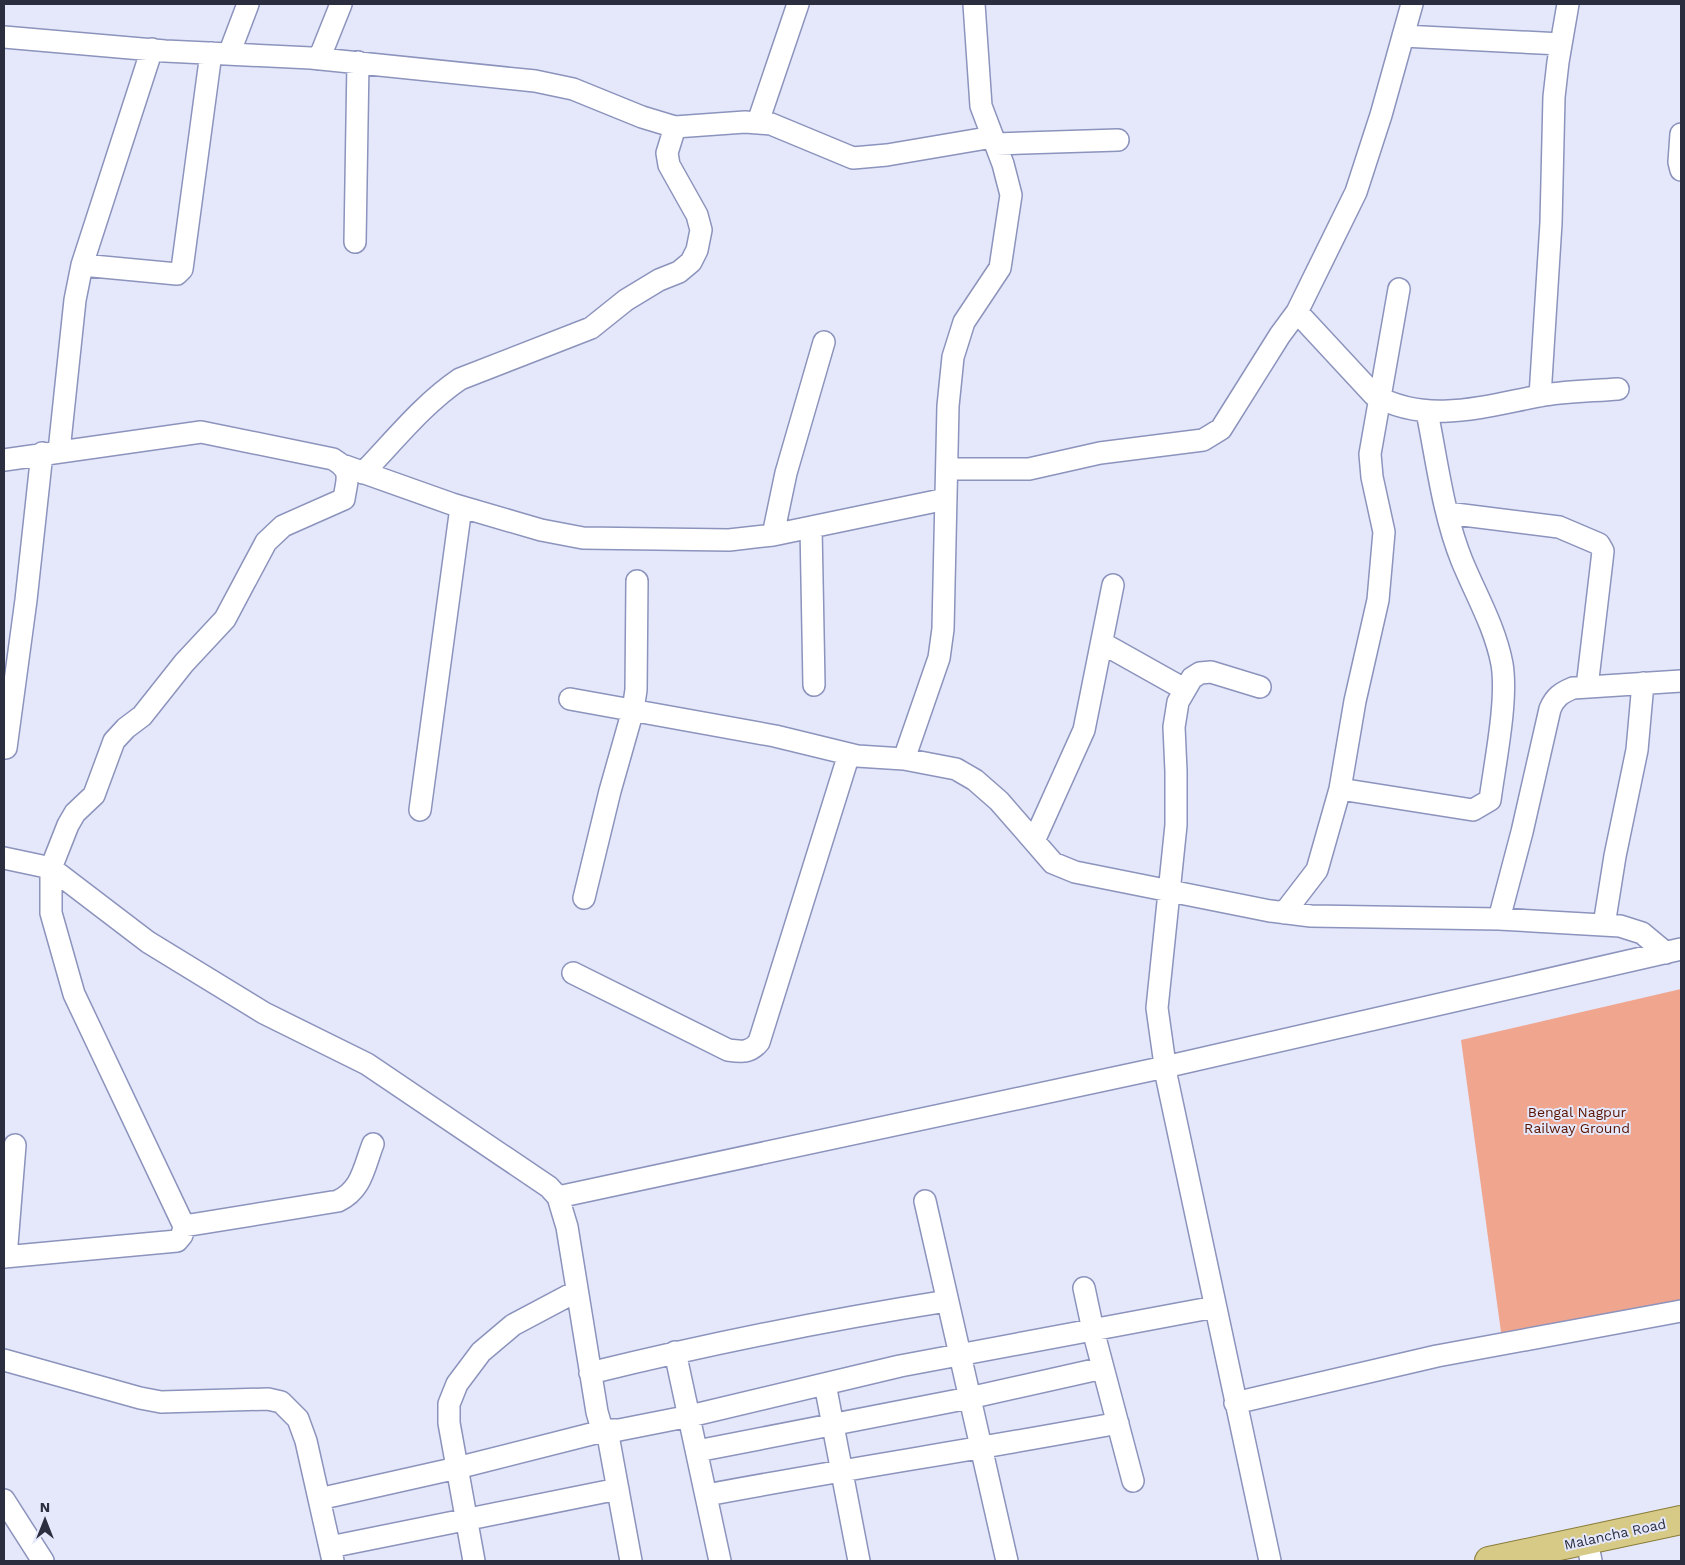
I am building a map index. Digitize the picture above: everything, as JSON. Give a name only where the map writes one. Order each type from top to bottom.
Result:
[{"type":"main road","name":"Malancha Road","points":[[1489,1561],[1589,1551],[1681,1520]]},
{"type":"street","points":[[82,265],[177,274],[182,269],[220,53],[248,4]]},
{"type":"street","points":[[319,59],[341,4]]},
{"type":"street","points":[[758,122],[798,4]]},
{"type":"street","points":[[904,759],[940,658],[943,629],[948,406],[956,343],[964,322],[995,278],[1004,249],[1011,195],[1009,183],[981,106],[974,4]]},
{"type":"street","points":[[947,469],[1029,469],[1100,454],[1203,440],[1214,434],[1228,421],[1280,335],[1297,312],[1356,192],[1412,4]]},
{"type":"street","points":[[1540,396],[1550,222],[1554,97],[1568,4]]},
{"type":"street","points":[[1403,36],[1561,44]]},
{"type":"street","points":[[4,37],[152,49],[358,62],[552,84],[573,89],[662,124],[675,127],[758,122],[771,124],[853,158],[877,157],[994,141],[1118,140]]},
{"type":"street","points":[[6,748],[26,600],[82,265],[152,49]]},
{"type":"street","points":[[355,242],[358,62]]},
{"type":"street","points":[[15,1145],[5,1257],[177,1241],[182,1236],[184,1226],[74,994],[51,913],[51,868],[68,826],[75,813],[94,794],[114,741],[126,728],[142,716],[184,664],[225,619],[266,542],[283,526],[344,499],[348,474],[416,417],[448,387],[460,379],[591,328],[626,300],[659,280],[680,272],[691,262],[701,230],[697,215],[669,165],[667,153],[675,127]]},
{"type":"street","points":[[1681,134],[1679,162],[1681,170]]},
{"type":"street","points":[[1284,913],[1317,870],[1340,789],[1355,701],[1378,600],[1384,532],[1372,477],[1370,454],[1399,289]]},
{"type":"street","points":[[1297,312],[1352,372],[1380,398],[1406,408],[1427,412],[1492,406],[1540,396],[1618,389]]},
{"type":"street","points":[[773,535],[786,473],[824,342]]},
{"type":"street","points":[[1340,789],[1473,810],[1490,800],[1503,691],[1502,666],[1496,640],[1462,560],[1447,513],[1427,412]]},
{"type":"street","points":[[4,460],[201,432],[333,459],[354,470],[461,507],[541,530],[583,538],[729,540],[773,535],[946,500]]},
{"type":"street","points":[[420,810],[461,507]]},
{"type":"street","points":[[1447,513],[1560,527],[1599,544],[1603,550],[1587,687]]},
{"type":"street","points":[[811,527],[814,685]]},
{"type":"street","points":[[584,898],[610,791],[633,710],[636,690],[637,581]]},
{"type":"street","points":[[1034,841],[1084,730],[1113,585]]},
{"type":"street","points":[[1102,643],[1184,689]]},
{"type":"street","points":[[1260,687],[1210,672],[1200,673],[1192,678],[1178,702],[1174,727],[1176,825],[1157,1008],[1165,1067],[1270,1561]]},
{"type":"street","points":[[1499,919],[1522,832],[1550,709],[1561,693],[1573,688],[1681,681]]},
{"type":"street","points":[[1604,925],[1615,856],[1637,750],[1643,683]]},
{"type":"street","points":[[570,699],[775,736],[850,754],[904,759],[956,769],[975,780],[999,801],[1053,863],[1060,867],[1168,892],[1284,913],[1369,918],[1499,919],[1633,928],[1674,951]]},
{"type":"street","points":[[573,973],[728,1050],[741,1052],[752,1050],[760,1042],[850,754]]},
{"type":"street","points":[[4,858],[51,868],[148,942],[264,1013],[367,1064],[515,1163],[548,1187],[558,1197],[566,1227],[600,1426],[607,1430],[631,1561]]},
{"type":"street","points":[[558,1197],[1165,1067],[1674,951]]},
{"type":"street","points":[[184,1226],[344,1198],[357,1188],[373,1144]]},
{"type":"street","points":[[925,1201],[981,1449],[1000,1560]]},
{"type":"street","points":[[1084,1288],[1093,1330],[1134,1481]]},
{"type":"street","points":[[474,1561],[449,1423],[449,1404],[457,1384],[481,1352],[513,1326],[577,1291]]},
{"type":"street","points":[[590,1373],[675,1352],[843,1318],[947,1301]]},
{"type":"street","points":[[319,1498],[457,1468],[607,1430],[618,1430],[690,1416],[959,1355],[1215,1307]]},
{"type":"street","points":[[1235,1403],[1437,1356],[1681,1311]]},
{"type":"street","points":[[675,1352],[720,1561]]},
{"type":"street","points":[[4,1360],[140,1398],[161,1402],[268,1399],[282,1402],[298,1418],[306,1441],[331,1554],[466,1519],[618,1489]]},
{"type":"street","points":[[697,1451],[833,1426],[1103,1368]]},
{"type":"street","points":[[825,1384],[859,1561]]},
{"type":"street","points":[[707,1495],[842,1470],[981,1449],[1118,1423]]},
{"type":"street","points":[[4,1500],[43,1561]]},
{"type":"green space","name":"Bengal Nagpur Railway Ground","points":[[1681,989],[1681,1322],[1504,1354],[1461,1040]]}]
